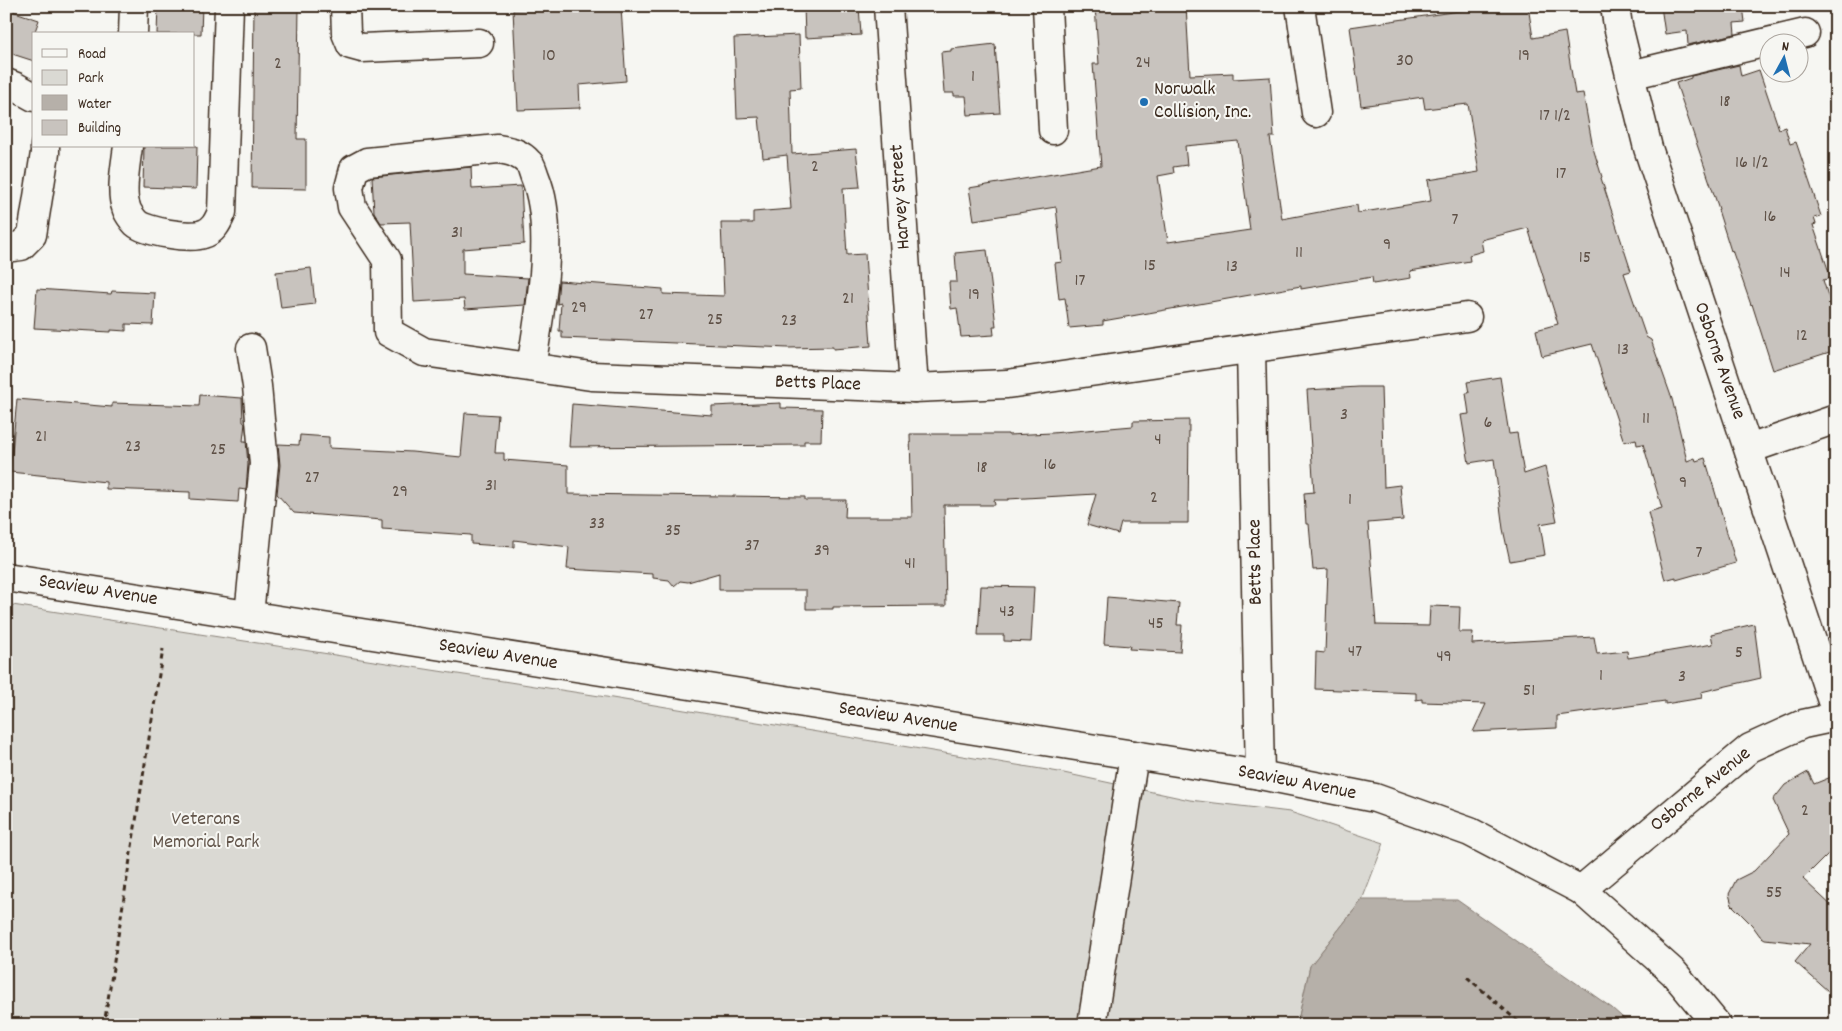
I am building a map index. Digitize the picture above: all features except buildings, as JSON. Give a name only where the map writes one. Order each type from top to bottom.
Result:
[{"type":"street","points":[[133,32],[134,6]]},
{"type":"street","points":[[128,148],[124,195],[126,208],[136,224],[155,232],[183,235],[203,235],[215,226],[222,212],[230,6]]},
{"type":"street","points":[[345,6],[346,33],[351,45],[362,48],[479,43]]},
{"type":"street","name":"Harvey Street","points":[[888,6],[914,388]]},
{"type":"street","points":[[1047,6],[1053,130]]},
{"type":"street","points":[[1300,6],[1316,113]]},
{"type":"street","name":"Osborne Avenue","points":[[1616,6],[1618,26],[1648,148],[1836,713]]},
{"type":"street","points":[[1630,75],[1760,44]]},
{"type":"street","points":[[6,83],[16,86],[32,96]]},
{"type":"street","points":[[6,248],[21,246],[32,235],[45,148]]},
{"type":"street","name":"Betts Place","points":[[531,367],[540,310],[546,234],[539,187],[530,164],[516,152],[498,148],[368,162],[354,169],[349,188],[352,207],[388,260],[388,332],[424,352],[591,376],[914,388],[1007,384],[1467,317]]},
{"type":"street","points":[[250,615],[264,464],[257,386],[251,348]]},
{"type":"street","name":"Betts Place","points":[[1251,349],[1260,775]]},
{"type":"street","points":[[1749,449],[1836,418]]},
{"type":"street","name":"Seaview Avenue","points":[[6,577],[1260,775],[1375,798],[1470,832],[1581,890],[1674,973],[1717,1025]]},
{"type":"street","name":"Osborne Avenue","points":[[1581,890],[1750,748],[1804,724],[1836,717]]},
{"type":"street","points":[[1092,1025],[1134,756]]},
{"type":"path","points":[[104,1025],[163,649]]},
{"type":"path","points":[[1467,977],[1522,1025]]},
{"type":"green space","name":"Veterans Memorial Park","points":[[6,604],[606,697],[1059,772],[1190,800],[1290,812],[1384,843],[1362,900],[1310,966],[1297,1025],[6,1025]]},
{"type":"water","points":[[1362,900],[1457,900],[1612,1008],[1631,1025],[1297,1025],[1310,966]]},
{"type":"place","name":"Norwalk Collision, Inc.","points":[[1144,102]]}]
